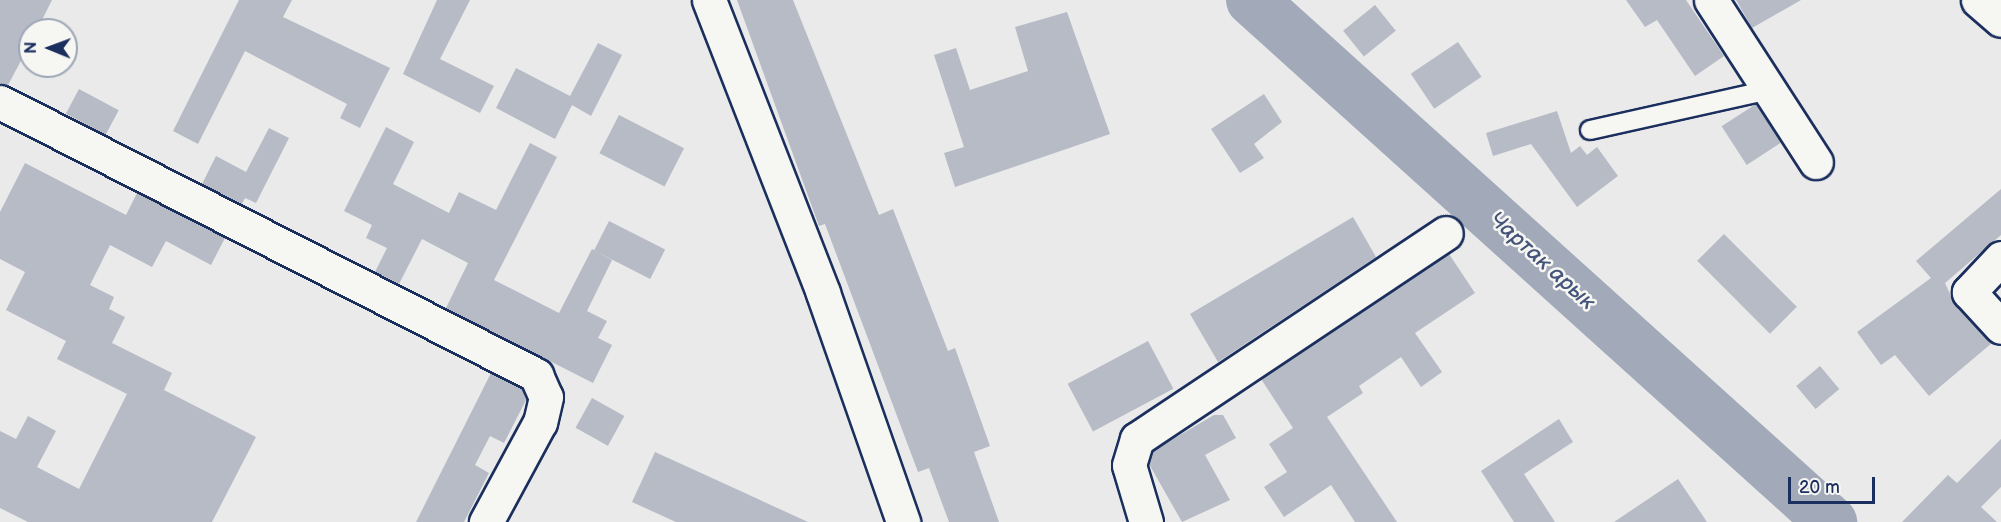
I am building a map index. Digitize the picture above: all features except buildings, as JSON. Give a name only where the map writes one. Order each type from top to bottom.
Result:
[{"type":"street","points":[[709,0],[823,293],[903,522]]},
{"type":"street","points":[[1711,0],[1816,162]]},
{"type":"street","points":[[1978,0],[2001,20]]},
{"type":"street","points":[[0,102],[536,375],[546,397],[540,422],[486,522]]},
{"type":"street","points":[[1146,522],[1129,465],[1137,439],[1446,233]]},
{"type":"street","points":[[2001,258],[1969,292],[2001,327]]},
{"type":"lane","points":[[1590,130],[1769,90]]},
{"type":"waterway","name":"Чартак арык","points":[[1252,0],[1831,522]]}]
